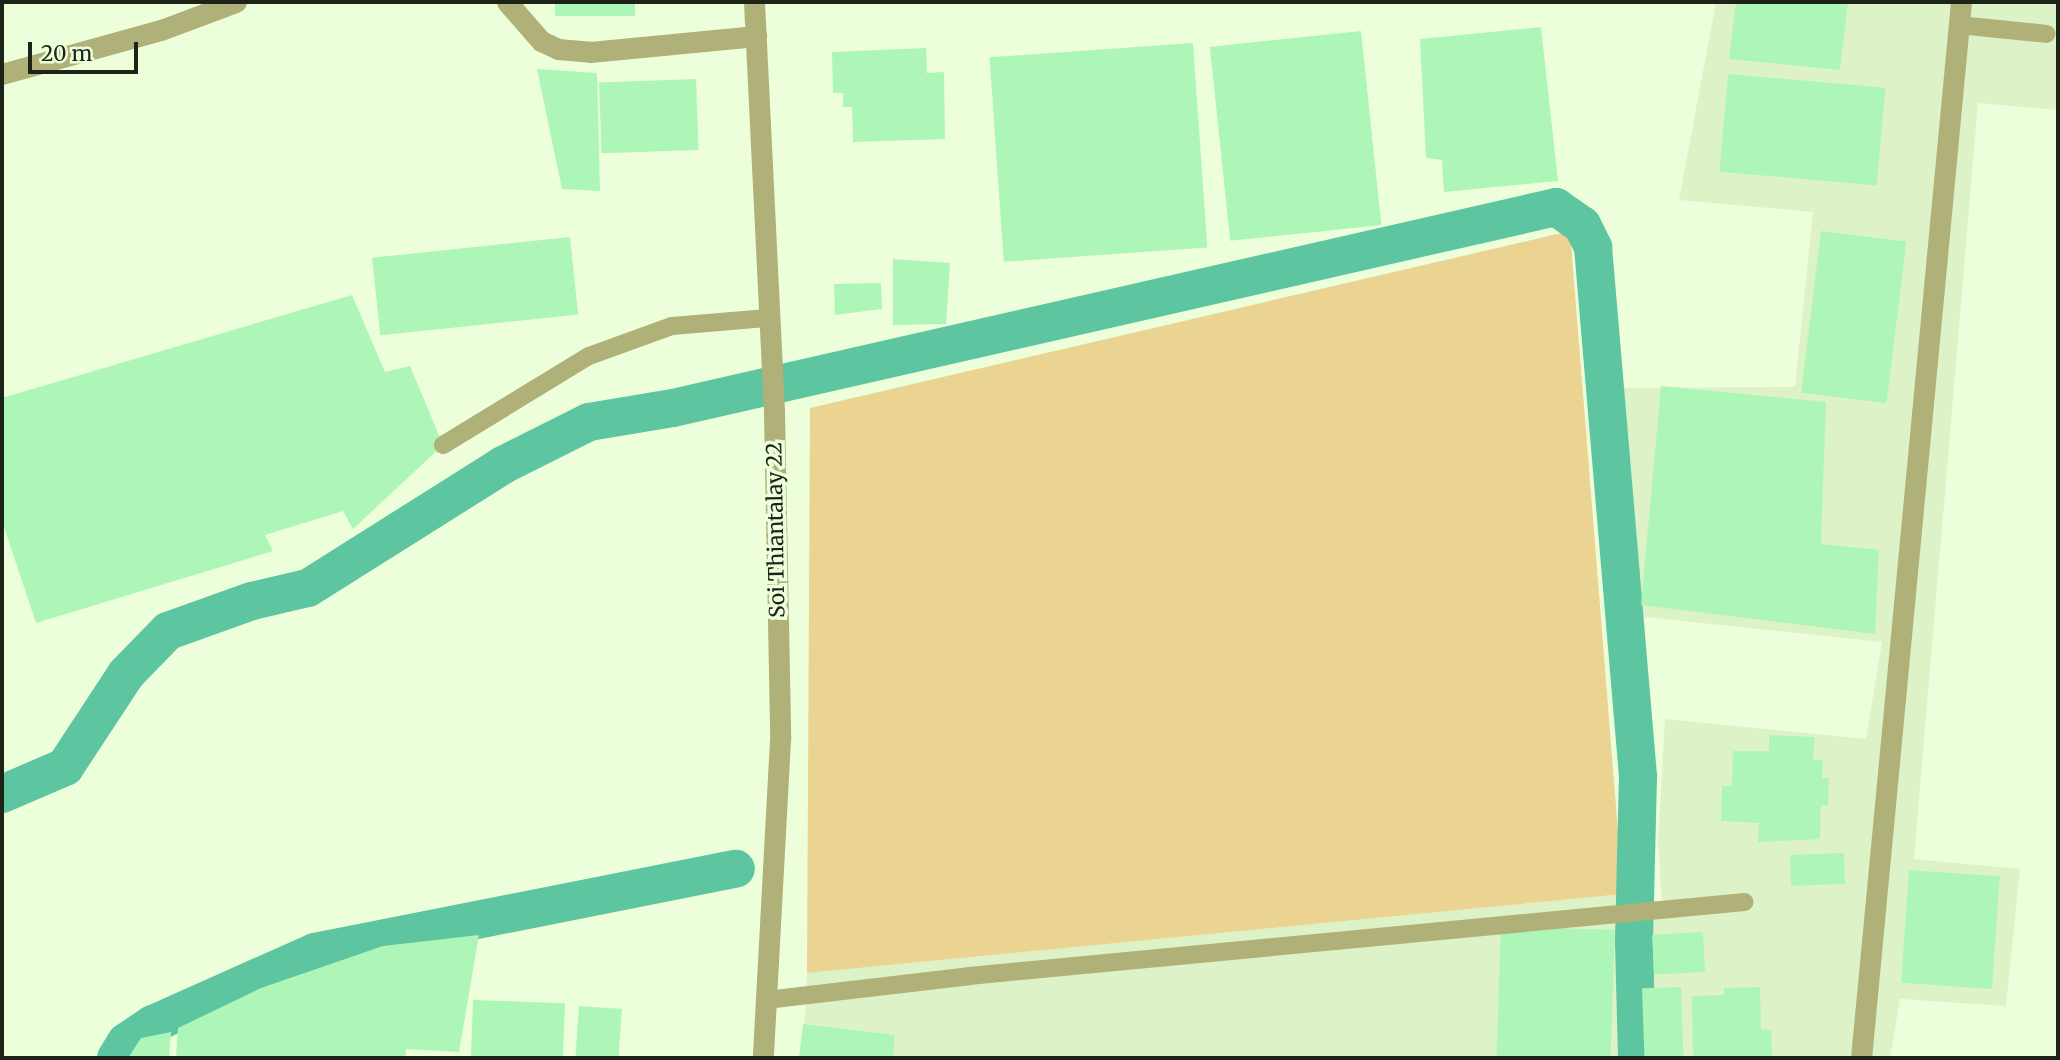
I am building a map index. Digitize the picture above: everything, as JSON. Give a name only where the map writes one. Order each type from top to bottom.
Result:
[{"type":"street","points":[[2,74],[161,30],[236,2]]},
{"type":"street","points":[[507,2],[541,41],[558,49],[590,52],[756,36]]},
{"type":"street","name":"Soi Thiantalay 22","points":[[754,2],[768,366],[774,412],[780,740],[763,1058]]},
{"type":"street","points":[[1861,1058],[1962,2]]},
{"type":"lane","points":[[1959,25],[2048,34]]},
{"type":"lane","points":[[443,445],[589,356],[672,326],[767,318]]},
{"type":"lane","points":[[766,1000],[969,976],[1744,902]]},
{"type":"shaded area","points":[[1716,2],[2058,2],[2058,110],[1978,103],[1914,859],[2020,869],[2006,1006],[1900,999],[1890,1058],[803,1058],[807,973],[1623,894],[1662,902],[1658,842],[1665,719],[1866,739],[1882,642],[1636,616],[1616,388],[1795,387],[1813,212],[1679,200]]},
{"type":"shaded area","points":[[1570,231],[1623,894],[807,973],[810,408]]},
{"type":"building","points":[[555,2],[635,2],[635,16],[555,16]]},
{"type":"building","points":[[1736,2],[1848,2],[1840,70],[1729,59]]},
{"type":"building","points":[[1541,27],[1558,181],[1444,192],[1442,160],[1426,158],[1420,39]]},
{"type":"building","points":[[1361,31],[1381,225],[1230,241],[1210,47]]},
{"type":"building","points":[[1193,43],[1207,248],[1004,262],[989,57]]},
{"type":"building","points":[[926,48],[927,73],[944,72],[945,139],[853,142],[852,107],[843,107],[843,93],[833,93],[832,52]]},
{"type":"building","points":[[537,69],[597,73],[600,191],[562,189]]},
{"type":"building","points":[[1728,74],[1885,88],[1877,185],[1719,172]]},
{"type":"building","points":[[696,79],[698,150],[602,153],[599,82]]},
{"type":"building","points":[[1821,231],[1906,241],[1886,403],[1801,393]]},
{"type":"building","points":[[570,237],[578,315],[380,335],[372,258]]},
{"type":"building","points":[[893,259],[950,263],[946,324],[893,325]]},
{"type":"building","points":[[881,283],[882,309],[835,315],[834,284]]},
{"type":"building","points":[[352,295],[385,372],[410,366],[443,445],[353,529],[343,511],[265,535],[273,551],[36,623],[2,521],[2,398]]},
{"type":"building","points":[[1661,386],[1826,402],[1821,544],[1879,550],[1875,634],[1641,605]]},
{"type":"building","points":[[1769,735],[1815,737],[1813,760],[1823,760],[1822,778],[1829,778],[1828,805],[1821,805],[1820,839],[1758,842],[1759,823],[1721,821],[1722,786],[1732,786],[1733,751],[1769,751]]},
{"type":"building","points":[[1844,853],[1845,884],[1791,886],[1790,855]]},
{"type":"building","points":[[1909,870],[2000,876],[1992,989],[1901,983]]},
{"type":"building","points":[[1501,926],[1615,930],[1610,1058],[1496,1058]]},
{"type":"building","points":[[1703,932],[1705,972],[1654,975],[1652,935]]},
{"type":"building","points":[[479,935],[459,1052],[406,1049],[405,1058],[176,1058],[178,1028],[261,988],[383,946]]},
{"type":"building","points":[[1681,987],[1683,1058],[1644,1058],[1642,988]]},
{"type":"building","points":[[1760,987],[1761,1029],[1771,1030],[1772,1058],[1693,1058],[1692,996],[1724,995],[1724,988]]},
{"type":"building","points":[[473,1000],[565,1003],[563,1058],[471,1058]]},
{"type":"building","points":[[579,1006],[622,1009],[618,1058],[575,1058]]},
{"type":"building","points":[[803,1024],[895,1035],[893,1058],[799,1058]]},
{"type":"building","points":[[171,1032],[169,1058],[128,1058],[141,1038]]},
{"type":"waterway","points":[[2,794],[65,767],[126,674],[168,631],[252,601],[308,588],[503,465],[589,422],[673,408],[1556,207],[1582,225],[1593,247],[1638,776],[1634,943],[1637,1058]]},
{"type":"waterway","points":[[116,1058],[126,1042],[153,1024],[315,952],[736,869]]}]
